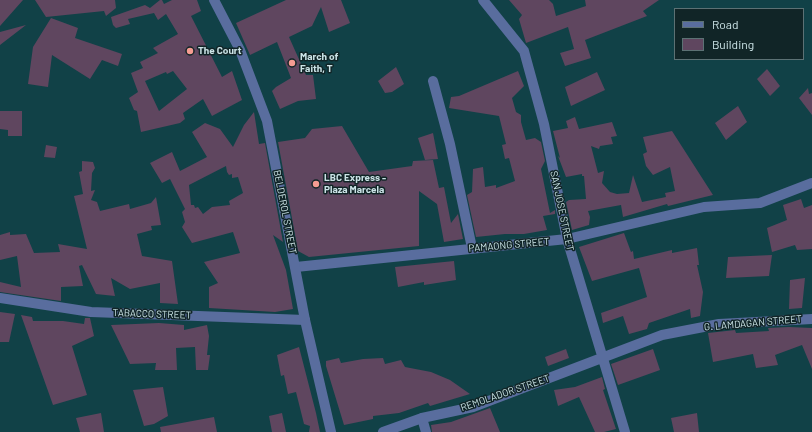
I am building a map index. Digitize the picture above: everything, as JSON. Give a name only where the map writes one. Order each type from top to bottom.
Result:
[{"type":"street","name":"BELDEROL STREET","points":[[214,0],[240,50],[267,121],[305,320],[331,432]]},
{"type":"street","name":"SAN JOSE STREET","points":[[483,0],[524,51],[544,124],[567,239],[625,432]]},
{"type":"street","points":[[433,81],[450,144],[472,248]]},
{"type":"street","name":"PAMAONG STREET","points":[[296,267],[567,239],[704,207],[760,203],[812,183]]},
{"type":"street","name":"TABACCO STREET","points":[[0,298],[91,312],[305,320]]},
{"type":"street","name":"G. LAMDAGAN STREET","points":[[602,356],[662,335],[708,326],[812,319]]},
{"type":"street","name":"REMOLADOR STREET","points":[[383,432],[422,418],[473,407],[602,356]]},
{"type":"street","points":[[422,418],[426,432]]},
{"type":"building","points":[[0,0],[23,0],[0,26]]},
{"type":"building","points":[[35,0],[115,0],[116,8],[106,16],[104,11],[46,17]]},
{"type":"building","points":[[160,0],[162,0],[164,4],[172,0],[197,0],[201,11],[191,16],[222,77],[232,71],[242,100],[212,116],[203,99],[183,113],[185,119],[180,123],[141,132],[137,111],[134,110],[129,98],[138,92],[131,73],[143,68],[140,62],[158,53],[153,48],[178,34],[166,14],[158,20],[154,13],[128,19],[130,24],[116,28],[113,25],[111,17],[145,5],[150,8]],"holes":[[[173,71],[187,89],[159,111],[145,81],[166,72],[167,74]]]},
{"type":"building","points":[[286,0],[341,0],[350,23],[329,32],[321,7],[312,26],[289,37],[306,75],[313,75],[316,99],[298,101],[280,109],[272,91],[291,78],[277,42],[250,55],[236,23]]},
{"type":"building","points":[[509,0],[549,0],[553,4],[556,16],[586,6],[585,0],[659,0],[643,11],[647,16],[585,40],[591,58],[565,66],[560,53],[574,49],[568,27],[526,43],[519,19],[522,15]]},
{"type":"building","points":[[51,18],[78,28],[75,38],[122,54],[118,66],[102,60],[90,79],[52,55],[48,87],[28,84],[33,47]]},
{"type":"building","points":[[26,25],[0,45],[0,32]]},
{"type":"building","points":[[396,67],[404,84],[392,92],[385,93],[378,81]]},
{"type":"building","points":[[767,69],[780,86],[770,96],[757,79]]},
{"type":"building","points":[[518,71],[524,86],[512,98],[516,112],[521,115],[521,122],[526,140],[535,138],[541,142],[545,161],[541,169],[550,213],[555,210],[555,214],[543,216],[547,230],[524,234],[476,237],[467,195],[472,192],[473,169],[483,167],[485,187],[496,185],[496,188],[515,181],[509,158],[505,159],[502,145],[506,144],[499,116],[449,108],[451,97],[459,96]]},
{"type":"building","points":[[597,72],[605,90],[571,106],[565,87]]},
{"type":"building","points":[[808,88],[809,94],[812,93],[812,115],[799,98]]},
{"type":"building","points":[[738,106],[747,122],[726,140],[715,123]]},
{"type":"building","points":[[0,111],[22,111],[22,136],[8,136],[8,130],[0,129]]},
{"type":"building","points":[[254,112],[259,144],[265,143],[283,242],[273,235],[286,270],[293,309],[275,312],[209,308],[209,287],[218,283],[204,262],[240,253],[233,232],[192,243],[182,227],[185,222],[182,212],[185,209],[170,179],[162,183],[150,163],[172,152],[180,171],[207,157],[192,132],[205,123],[220,129],[233,147],[244,125]],"holes":[[[226,166],[229,175],[232,174],[232,178],[238,177],[243,193],[229,201],[230,205],[212,207],[203,214],[198,207],[195,208],[194,205],[191,205],[189,185]]]},
{"type":"building","points":[[575,117],[579,129],[612,122],[617,136],[611,137],[613,144],[600,146],[599,149],[591,146],[598,173],[604,171],[602,183],[610,192],[617,194],[629,193],[633,175],[642,202],[666,197],[665,193],[675,191],[670,167],[653,175],[646,166],[643,154],[647,152],[643,137],[672,131],[713,195],[668,206],[667,204],[623,217],[621,205],[588,211],[590,217],[589,225],[572,230],[566,202],[569,200],[586,199],[584,176],[582,176],[582,174],[566,177],[558,156],[560,158],[553,131],[568,128],[566,121]]},
{"type":"building","points":[[342,126],[369,172],[412,166],[413,161],[433,160],[439,188],[444,187],[451,223],[458,214],[463,239],[444,242],[437,204],[419,191],[419,246],[309,257],[298,251],[278,142],[305,138],[312,129]]},
{"type":"building","points":[[433,133],[438,159],[425,160],[418,138]]},
{"type":"building","points":[[46,145],[57,147],[55,158],[44,157]]},
{"type":"building","points":[[82,161],[93,162],[95,168],[92,173],[91,191],[95,190],[91,200],[97,202],[100,211],[129,204],[130,209],[151,203],[156,197],[161,225],[151,226],[152,230],[137,234],[142,256],[172,261],[178,304],[160,303],[160,283],[130,289],[111,278],[115,296],[96,294],[82,265],[79,266],[83,286],[61,287],[61,301],[0,292],[0,282],[21,287],[17,256],[0,260],[0,235],[10,232],[10,235],[26,234],[34,253],[60,252],[58,244],[87,249],[74,196],[83,194],[79,172],[82,171]]},
{"type":"building","points":[[801,199],[804,208],[812,205],[812,249],[797,250],[795,245],[772,252],[767,228],[787,220],[783,205]]},
{"type":"building","points":[[624,233],[631,252],[633,251],[634,259],[672,250],[672,253],[697,248],[699,265],[697,265],[703,292],[700,316],[691,318],[690,309],[649,323],[647,329],[629,334],[623,316],[603,323],[601,313],[647,297],[639,268],[592,281],[579,247]]},
{"type":"building","points":[[772,255],[769,276],[726,278],[728,257]]},
{"type":"building","points":[[454,261],[456,280],[424,285],[424,282],[398,287],[395,267]]},
{"type":"building","points":[[805,278],[802,308],[789,309],[790,280]]},
{"type":"building","points":[[0,312],[15,314],[9,342],[0,342]]},
{"type":"building","points":[[21,315],[32,317],[33,321],[63,321],[84,324],[85,318],[90,318],[94,336],[72,346],[87,395],[53,405]]},
{"type":"building","points":[[159,323],[184,325],[184,330],[207,325],[209,336],[207,355],[210,355],[208,370],[196,370],[195,347],[176,348],[177,370],[155,370],[156,363],[130,364],[111,325]]},
{"type":"building","points":[[768,328],[812,328],[812,369],[802,345],[775,355],[778,365],[756,368],[753,354],[713,362],[708,333],[735,330],[736,333],[769,331]]},
{"type":"building","points":[[299,347],[320,432],[309,432],[310,426],[304,424],[296,392],[288,394],[284,375],[281,376],[277,355]]},
{"type":"building","points":[[566,349],[569,358],[548,366],[545,357]]},
{"type":"building","points":[[653,349],[660,370],[618,385],[611,364]]},
{"type":"building","points":[[339,358],[341,363],[363,359],[383,358],[385,364],[401,360],[405,367],[431,372],[450,380],[470,394],[430,406],[428,403],[399,413],[373,416],[373,419],[344,425],[326,366],[326,361]]},
{"type":"building","points":[[602,377],[605,389],[603,390],[616,429],[604,432],[595,432],[579,397],[558,406],[554,390],[575,387]]},
{"type":"building","points":[[163,387],[168,416],[154,424],[144,426],[133,390]]},
{"type":"building","points":[[490,408],[500,432],[432,432],[431,425],[451,422]]},
{"type":"building","points":[[101,413],[104,432],[80,432],[76,418]]},
{"type":"building","points":[[282,413],[286,432],[272,432],[269,416]]},
{"type":"building","points":[[697,413],[699,432],[674,432],[671,418]]},
{"type":"building","points":[[214,417],[217,432],[161,432],[160,427]]},
{"type":"place","name":"The Court","points":[[190,51]]},
{"type":"place","name":"March of Faith, T","points":[[292,63]]},
{"type":"place","name":"LBC Express - Plaza Marcela","points":[[316,184]]}]
